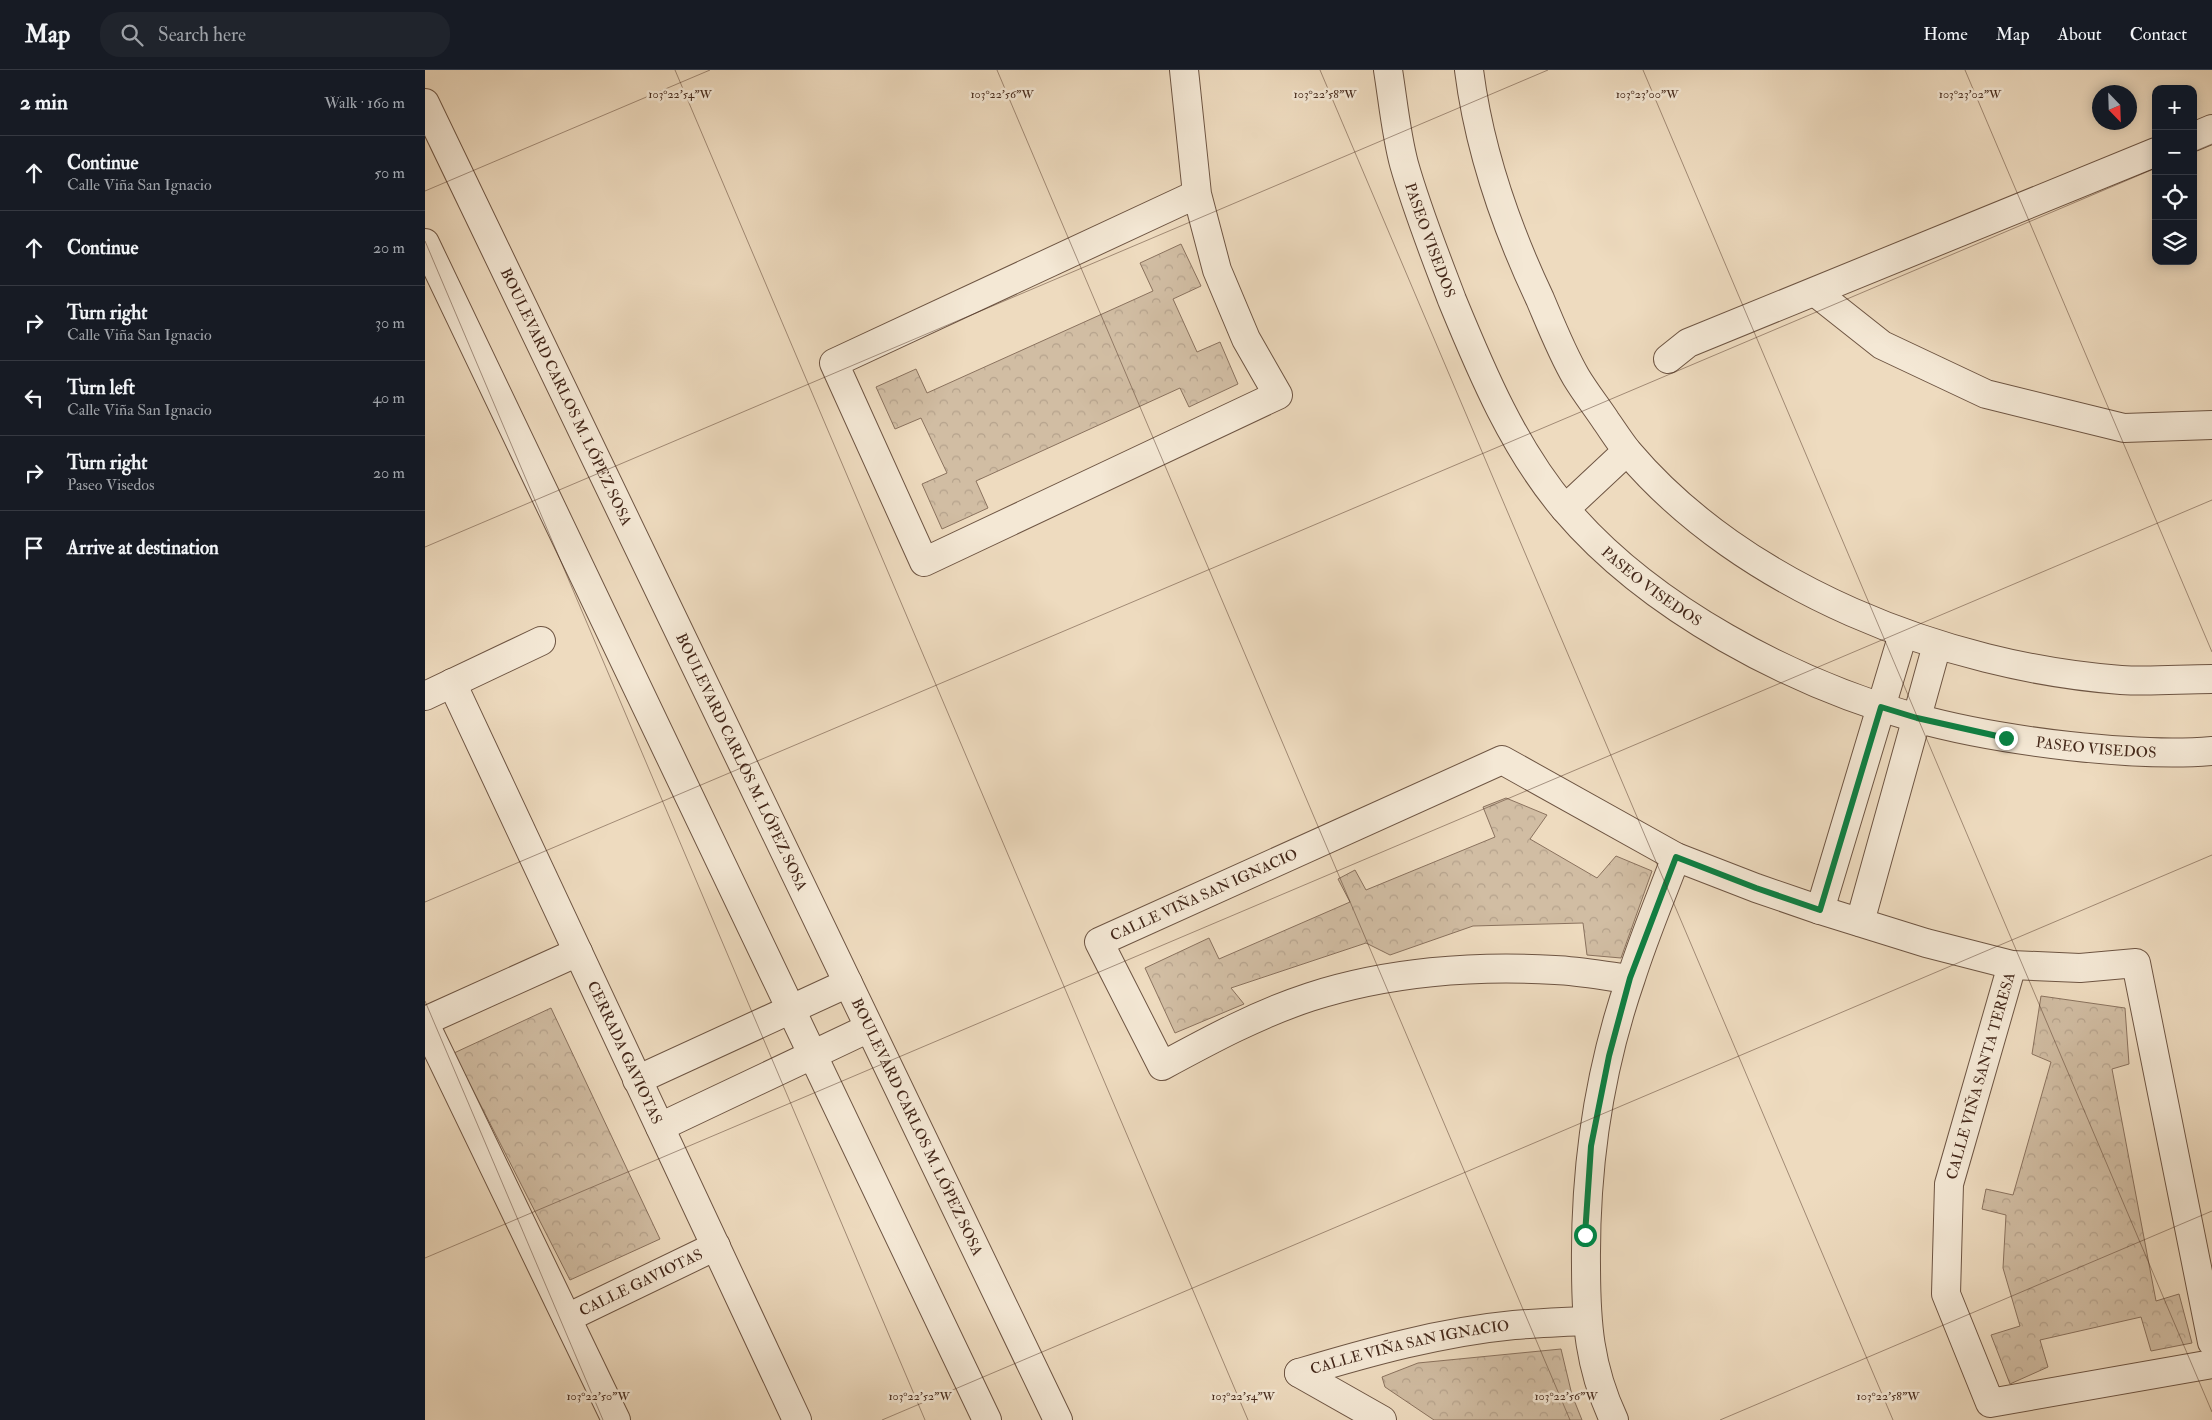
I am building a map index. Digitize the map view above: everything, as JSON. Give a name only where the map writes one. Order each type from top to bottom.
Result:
[{"type":"street","points":[[1184,70],[1197,194],[1217,270],[1246,339],[1278,395],[924,562],[834,363],[1197,194]]},
{"type":"street","name":"PASEO VISEDOS","points":[[1388,70],[1403,162],[1433,252],[1494,398],[1526,456],[1565,509],[1623,568],[1699,622],[1787,670],[1881,707],[1917,718],[2006,738],[2107,750],[2212,751]]},
{"type":"street","points":[[1469,70],[1483,147],[1517,251],[1575,375],[1627,451],[1676,501],[1733,546],[1820,598],[1903,634],[1937,645],[2025,667],[2122,680],[2212,679]]},
{"type":"street","name":"BOULEVARD CARLOS M. LÓPEZ SOSA","points":[[425,103],[1058,1420]]},
{"type":"street","points":[[2197,135],[2212,129]]},
{"type":"street","points":[[1668,359],[1688,343],[2152,154]]},
{"type":"street","points":[[425,243],[987,1420]]},
{"type":"street","points":[[1815,292],[1882,346],[1986,394],[2125,428],[2212,424]]},
{"type":"street","points":[[1565,509],[1627,451]]},
{"type":"street","points":[[1820,910],[1903,634]]},
{"type":"street","points":[[425,696],[541,641]]},
{"type":"street","points":[[1861,922],[1937,645]]},
{"type":"street","name":"CERRADA GAVIOTAS","points":[[452,683],[797,1420]]},
{"type":"street","name":"CALLE VIÑA SAN IGNACIO","points":[[1630,978],[1555,970],[1473,968],[1391,978],[1311,997],[1234,1027],[1162,1066],[1099,942],[1502,760],[1676,857],[1820,910]]},
{"type":"street","points":[[1614,1420],[1605,1400],[1593,1362],[1586,1320],[1585,1235],[1591,1146],[1609,1056],[1630,978],[1676,857]]},
{"type":"street","name":"CALLE VIÑA SANTA TERESA","points":[[1820,910],[1926,942],[2012,965],[2080,968],[2136,963],[2212,1342]]},
{"type":"street","points":[[578,952],[425,1023],[615,1420]]},
{"type":"street","name":"CALLE VIÑA SANTA TERESA","points":[[2012,965],[1949,1184],[1946,1294],[1989,1404],[2212,1364]]},
{"type":"street","points":[[637,1080],[848,983]]},
{"type":"street","points":[[660,1127],[869,1028]]},
{"type":"street","name":"CALLE GAVIOTAS","points":[[567,1318],[716,1246]]},
{"type":"street","name":"CALLE VIÑA SAN IGNACIO","points":[[1382,1420],[1299,1373],[1369,1352],[1441,1336],[1513,1325],[1586,1320]]},
{"type":"green space","points":[[1181,244],[1201,286],[1173,299],[1197,352],[1220,342],[1238,384],[1189,407],[1180,388],[976,481],[988,508],[942,529],[922,484],[947,473],[921,418],[895,429],[876,387],[916,369],[927,393],[1153,291],[1140,263]]},
{"type":"green space","points":[[1506,798],[1547,815],[1530,839],[1597,878],[1616,856],[1652,871],[1621,958],[1587,955],[1583,923],[1473,926],[1390,955],[1366,943],[1231,988],[1244,1004],[1175,1033],[1145,968],[1209,938],[1219,959],[1350,902],[1338,879],[1355,870],[1366,890],[1495,837],[1483,807]]},
{"type":"green space","points":[[2041,996],[2125,1008],[2129,1064],[2112,1069],[2156,1301],[2179,1294],[2192,1343],[2151,1351],[2141,1317],[2040,1340],[2048,1367],[2010,1384],[1991,1335],[2020,1326],[2003,1268],[2006,1215],[1982,1209],[1986,1189],[2013,1195],[2051,1062],[2032,1054]]},
{"type":"green space","points":[[551,1008],[660,1239],[570,1280],[454,1053]]},
{"type":"green space","points":[[1561,1349],[1572,1395],[1582,1420],[1434,1420],[1385,1387],[1382,1377],[1418,1363]]},
{"type":"route","points":[[1585,1235],[1591,1146],[1609,1056],[1630,978],[1676,857],[1820,910],[1881,707],[1917,718],[2006,738]]}]
